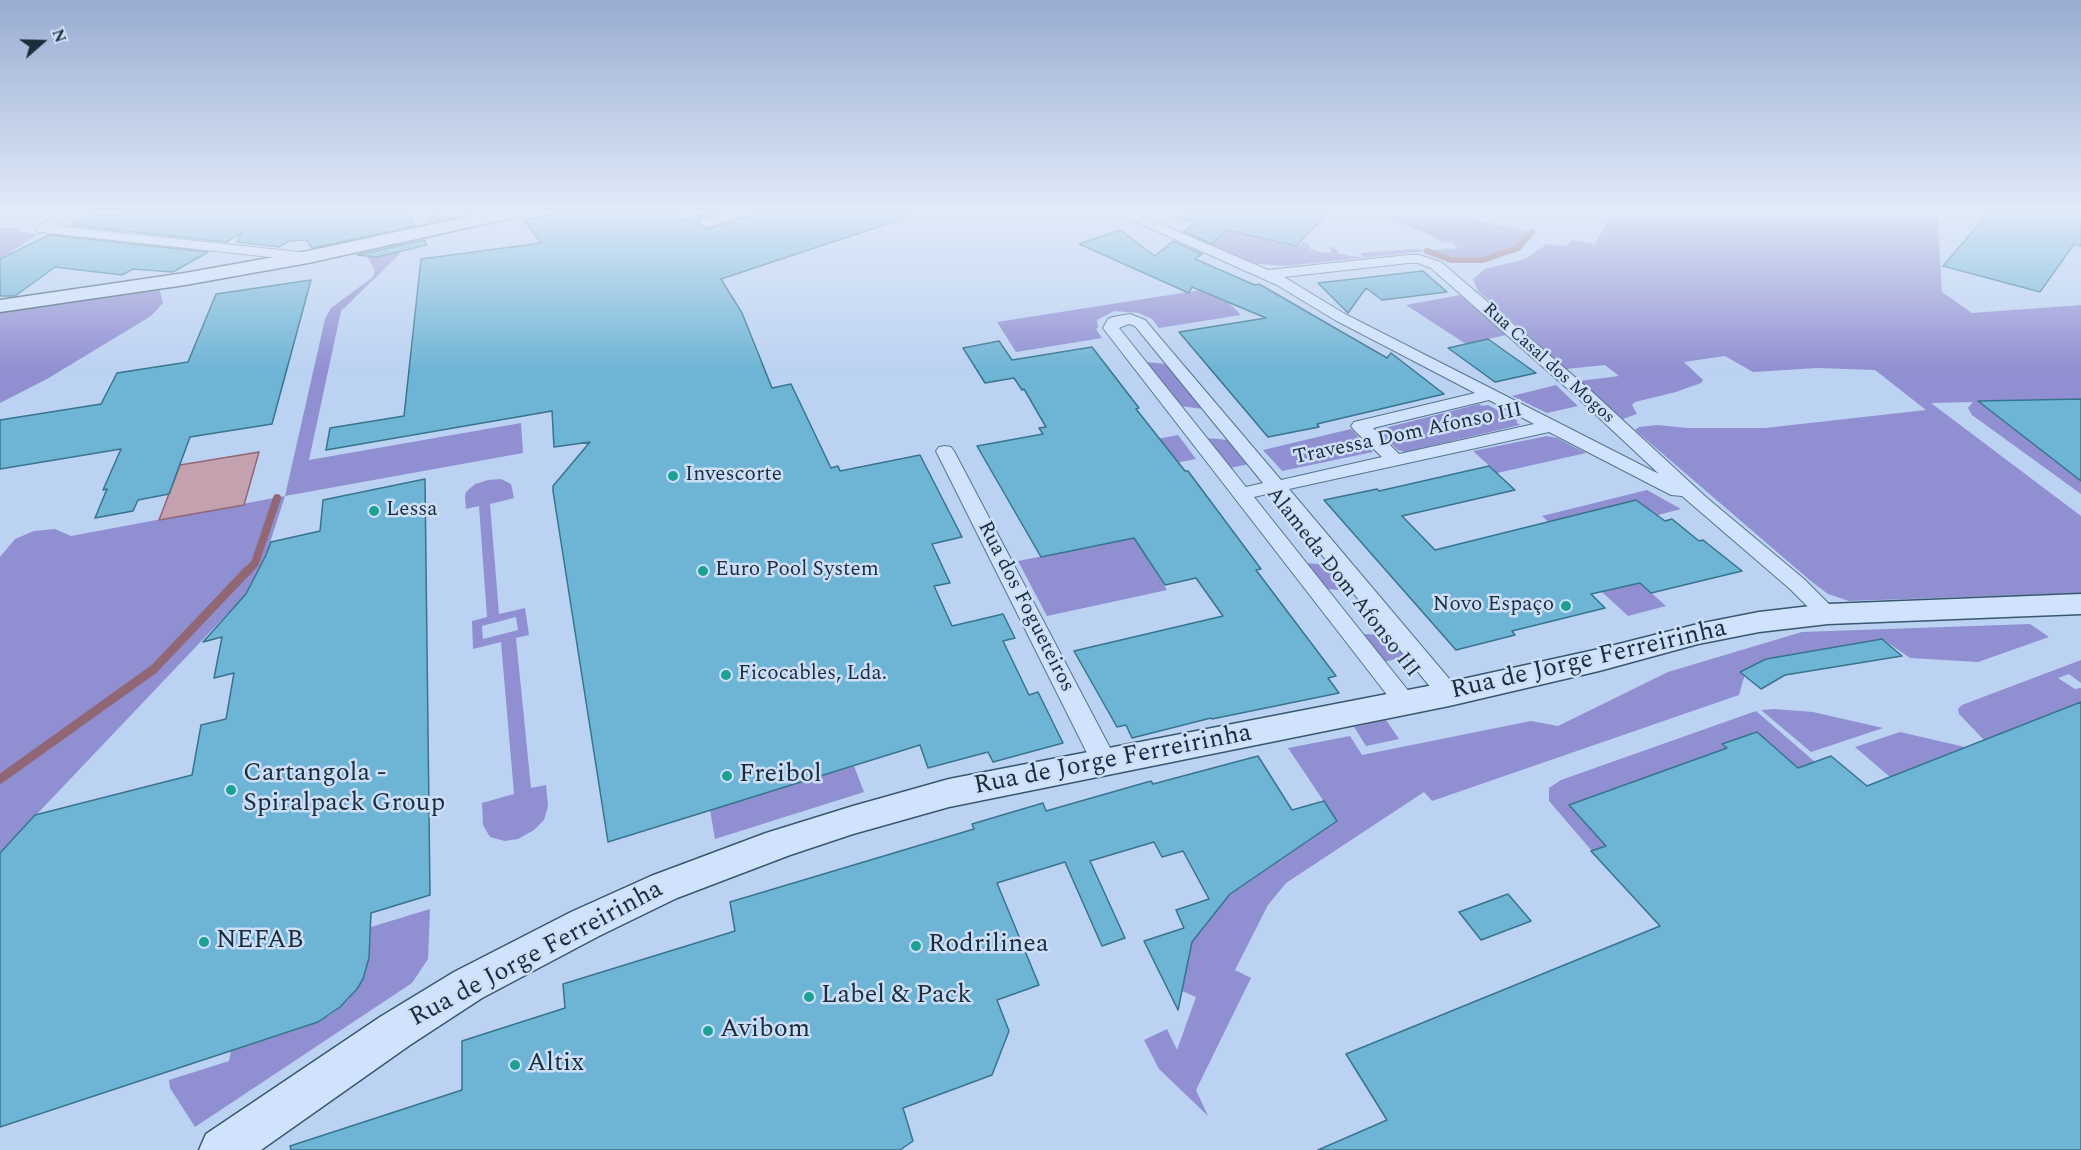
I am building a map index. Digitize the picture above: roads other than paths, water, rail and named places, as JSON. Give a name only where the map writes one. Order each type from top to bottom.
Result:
[{"type":"street","points":[[226,271],[229,264]]},
{"type":"street","points":[[0,306],[269,264]]},
{"type":"street","name":"Rua Casal dos Mogos","points":[[1242,264],[1266,274],[1364,264]]},
{"type":"street","name":"Rua Casal dos Mogos","points":[[1432,264],[1584,394],[1700,502],[1797,584],[1828,614]]},
{"type":"street","points":[[1266,274],[1340,317],[1700,502]]},
{"type":"street","name":"Alameda Dom Afonso III","points":[[1406,703],[1111,328],[1112,322],[1124,319],[1140,324],[1449,694]]},
{"type":"street","points":[[1395,460],[1360,426],[1490,395]]},
{"type":"street","name":"Travessa Dom Afonso III","points":[[1276,487],[1550,426]]},
{"type":"street","name":"Rua dos Fogueteiros","points":[[945,451],[1105,763]]},
{"type":"street","name":"Alameda Dom Afonso III","points":[[1241,494],[1276,487]]},
{"type":"street","name":"Rua de Jorge Ferreirinha","points":[[222,1150],[395,1031],[468,985],[664,886],[853,820],[949,793],[1449,694],[1599,660],[1698,634],[1759,622],[1828,614],[2081,604]]},
{"type":"waterway","points":[[247,572],[255,563],[277,498]]},
{"type":"waterway","points":[[0,779],[154,669],[248,570]]},
{"type":"place","name":"Invescorte","points":[[673,476]]},
{"type":"place","name":"Lessa","points":[[374,511]]},
{"type":"place","name":"Euro Pool System","points":[[703,571]]},
{"type":"place","name":"Novo Espaço","points":[[1566,606]]},
{"type":"place","name":"Ficocables, Lda.","points":[[726,675]]},
{"type":"place","name":"Freibol","points":[[727,776]]},
{"type":"place","name":"Cartangola - Spiralpack Group","points":[[231,790]]},
{"type":"place","name":"NEFAB","points":[[204,942]]},
{"type":"place","name":"Rodrilinea","points":[[916,946]]},
{"type":"place","name":"Label & Pack","points":[[809,997]]},
{"type":"place","name":"Avibom","points":[[708,1031]]},
{"type":"place","name":"Altix","points":[[515,1065]]}]
